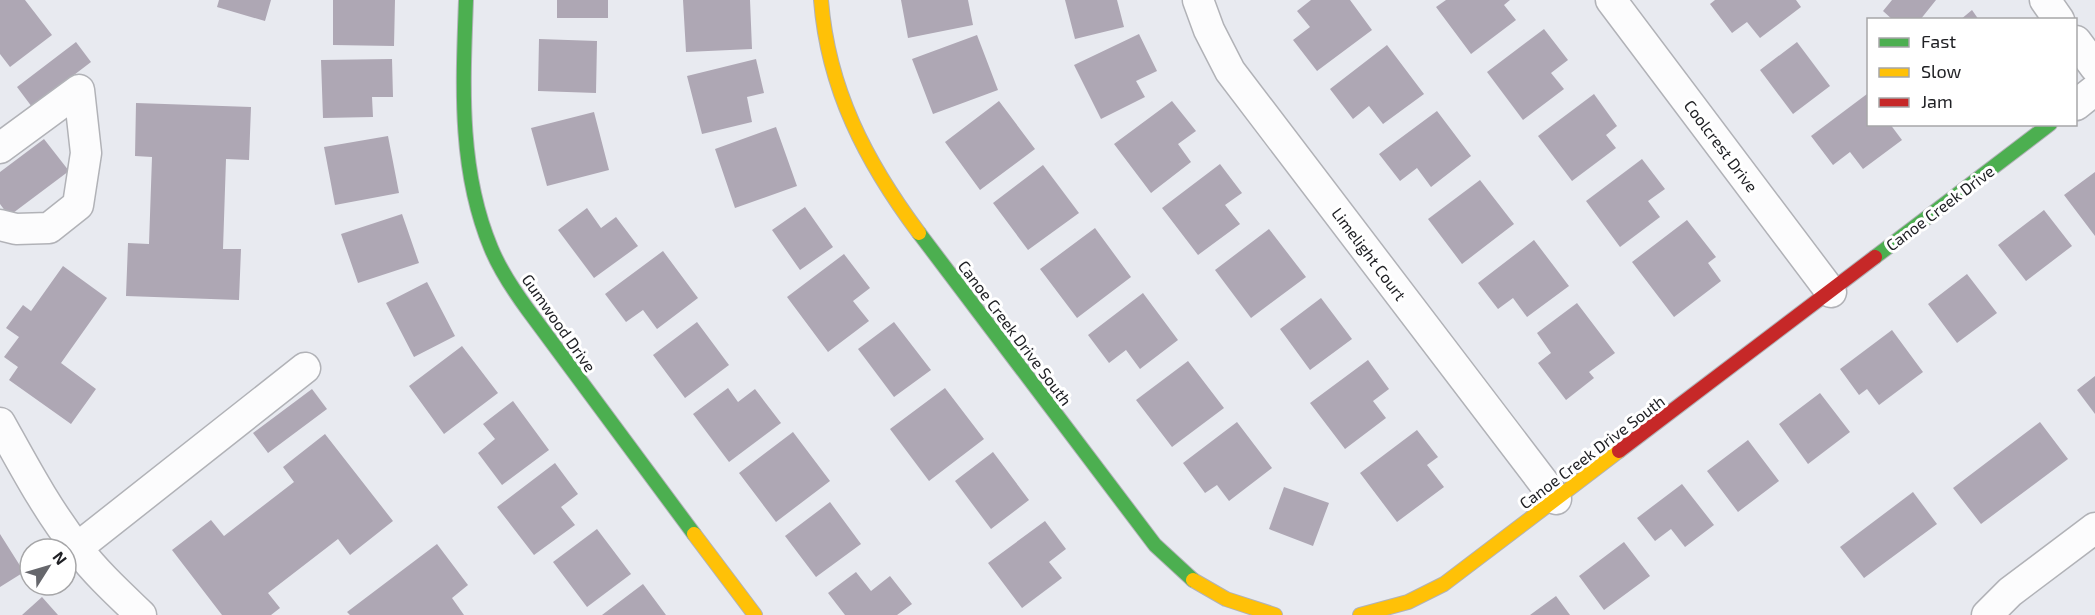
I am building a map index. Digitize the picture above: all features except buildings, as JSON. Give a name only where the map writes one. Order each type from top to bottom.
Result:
[{"type":"street","name":"Gumwood Drive","points":[[466,0],[463,106],[465,153],[475,203],[490,249],[513,290],[755,615]]},
{"type":"street","name":"Canoe Creek Drive South","points":[[821,0],[821,25],[833,78],[876,171],[905,214],[1155,545],[1188,577],[1226,599],[1275,615]]},
{"type":"street","name":"Limelight Court","points":[[1198,0],[1209,30],[1230,71],[1556,499]]},
{"type":"street","name":"Coolcrest Drive","points":[[1611,0],[1831,292]]},
{"type":"street","points":[[2045,0],[2058,18]]},
{"type":"street","points":[[2077,42],[2095,67]]},
{"type":"street","points":[[0,148],[79,90],[86,153],[78,205],[49,228],[16,229],[0,225]]},
{"type":"street","points":[[2077,104],[2095,90]]},
{"type":"street","name":"Canoe Creek Drive","points":[[1831,292],[2047,126]]},
{"type":"street","name":"Canoe Creek Drive South","points":[[1360,615],[1408,602],[1444,584],[1831,292]]},
{"type":"street","points":[[78,547],[305,368]]},
{"type":"street","points":[[0,423],[46,504],[69,537]]},
{"type":"street","points":[[1987,615],[2010,592],[2095,528]]},
{"type":"street","points":[[78,549],[141,615]]},
{"type":"traffic: fast","points":[[466,0],[464,95],[468,157],[480,218],[491,248],[523,303],[694,534]]},
{"type":"traffic: fast","points":[[1875,257],[2047,126]]},
{"type":"traffic: fast","points":[[919,233],[1155,545],[1193,580]]},
{"type":"traffic: slow","points":[[821,0],[832,64],[853,123],[882,179],[919,233]]},
{"type":"traffic: slow","points":[[1360,615],[1408,602],[1444,584],[1619,451]]},
{"type":"traffic: slow","points":[[694,534],[755,615]]},
{"type":"traffic: slow","points":[[1193,580],[1226,599],[1275,615]]},
{"type":"traffic: jam","points":[[1619,451],[1875,257]]}]
